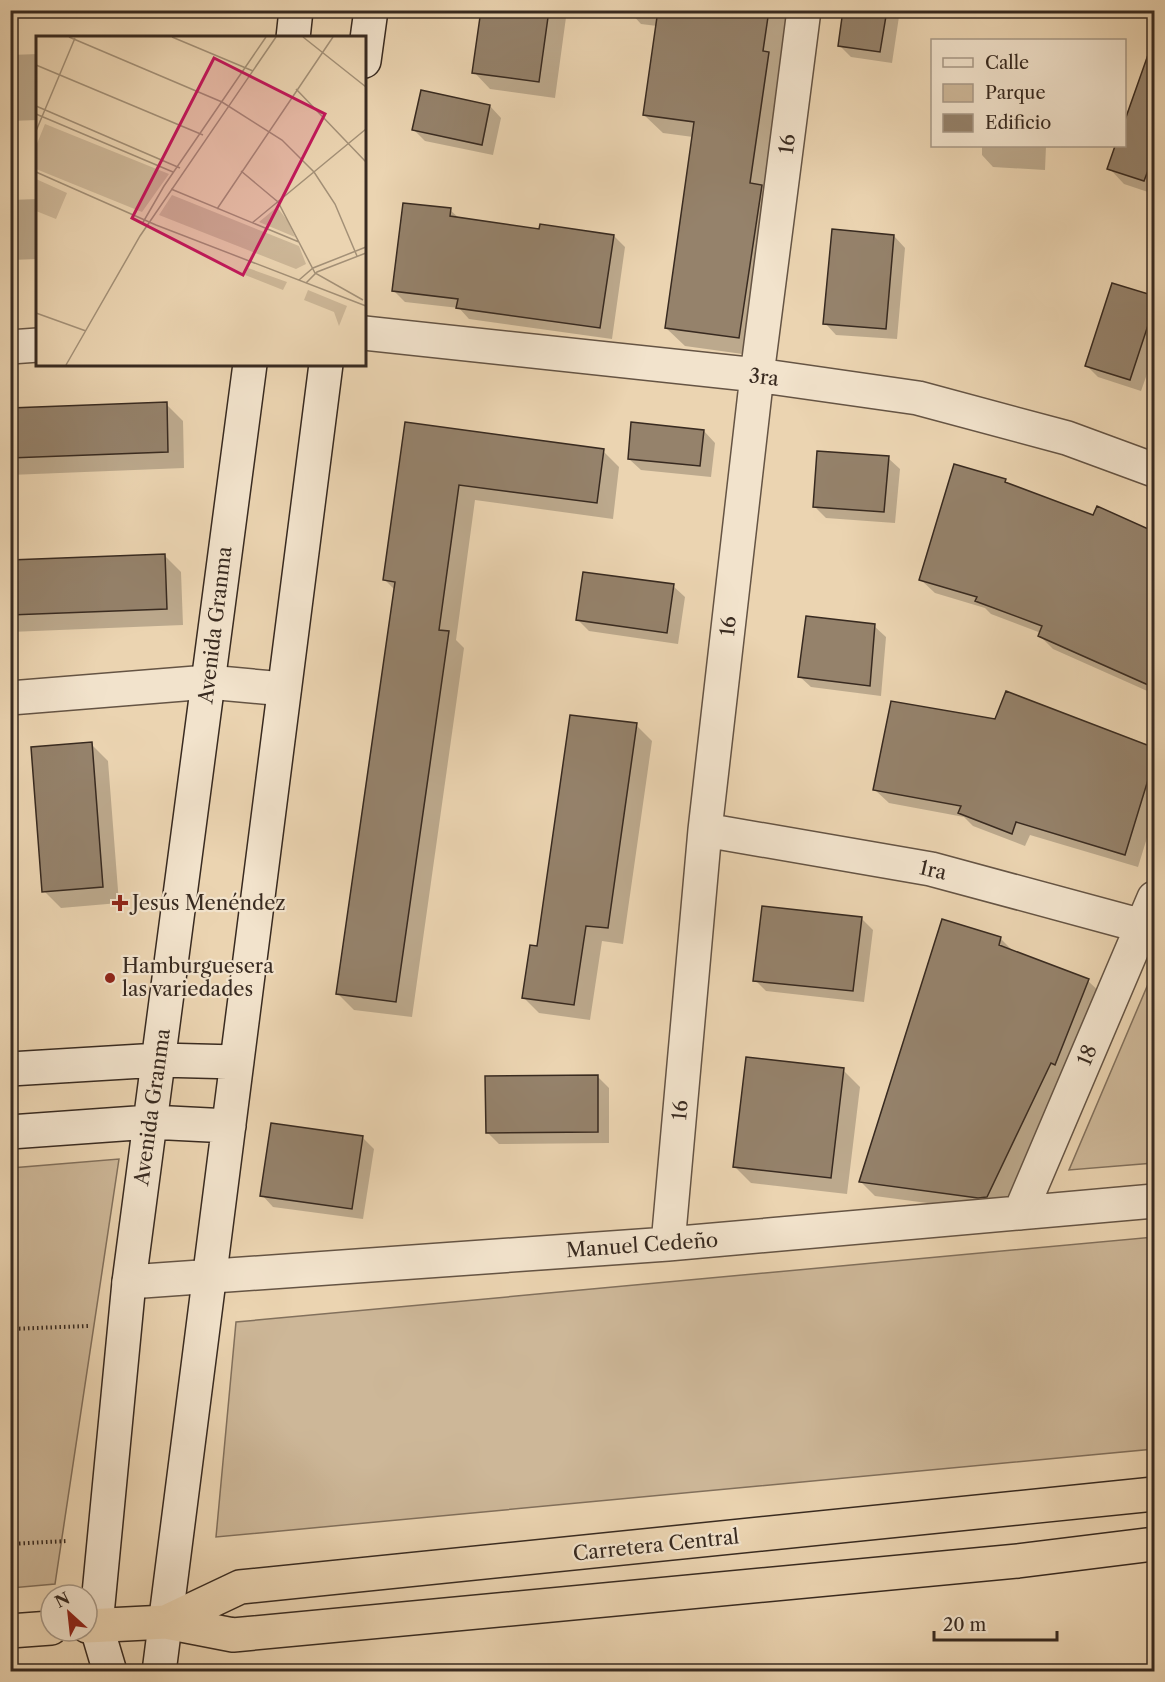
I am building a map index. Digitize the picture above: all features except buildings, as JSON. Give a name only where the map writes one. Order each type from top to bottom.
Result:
[{"type":"highway","name":"Carretera Central","points":[[166,1622],[240,1587],[1155,1494]]},
{"type":"highway","name":"Carretera Central","points":[[99,1625],[166,1622],[233,1635],[1006,1562],[1155,1544]]},
{"type":"highway","points":[[10,1631],[39,1629]]},
{"type":"street","points":[[293,36],[296,10]]},
{"type":"street","points":[[366,46],[371,10]]},
{"type":"street","name":"16","points":[[668,1244],[705,830],[757,375],[804,10]]},
{"type":"street","name":"3ra","points":[[366,333],[757,375],[918,398],[1067,438],[1155,470]]},
{"type":"street","points":[[10,347],[36,345]]},
{"type":"street","name":"Avenida Granma","points":[[98,1583],[105,1539],[129,1282],[250,366]]},
{"type":"street","points":[[159,1671],[326,366]]},
{"type":"street","points":[[10,698],[208,682],[284,689]]},
{"type":"street","name":"1ra","points":[[705,830],[931,869],[1150,919]]},
{"type":"street","name":"18","points":[[1020,1213],[1150,919]]},
{"type":"street","points":[[10,1069],[159,1060],[237,1062]]},
{"type":"street","points":[[10,1132],[150,1122],[229,1126]]},
{"type":"street","name":"Manuel Cedeño","points":[[129,1282],[668,1244],[1155,1202]]},
{"type":"street","name":"Avenida Granma","points":[[99,1643],[110,1671]]},
{"type":"path","points":[[10,1329],[125,1324]]},
{"type":"path","points":[[10,1544],[105,1539]]},
{"type":"green space","points":[[1154,970],[1154,1163],[1069,1170]]},
{"type":"green space","points":[[119,1159],[55,1583],[39,1583],[39,1585],[11,1588],[11,1168]]},
{"type":"green space","points":[[1154,1237],[1154,1449],[216,1537],[236,1322]]},
{"type":"place","name":"Jesús Menéndez","points":[[120,903]]},
{"type":"place","name":"Hamburguesera las variedades","points":[[110,978]]}]
